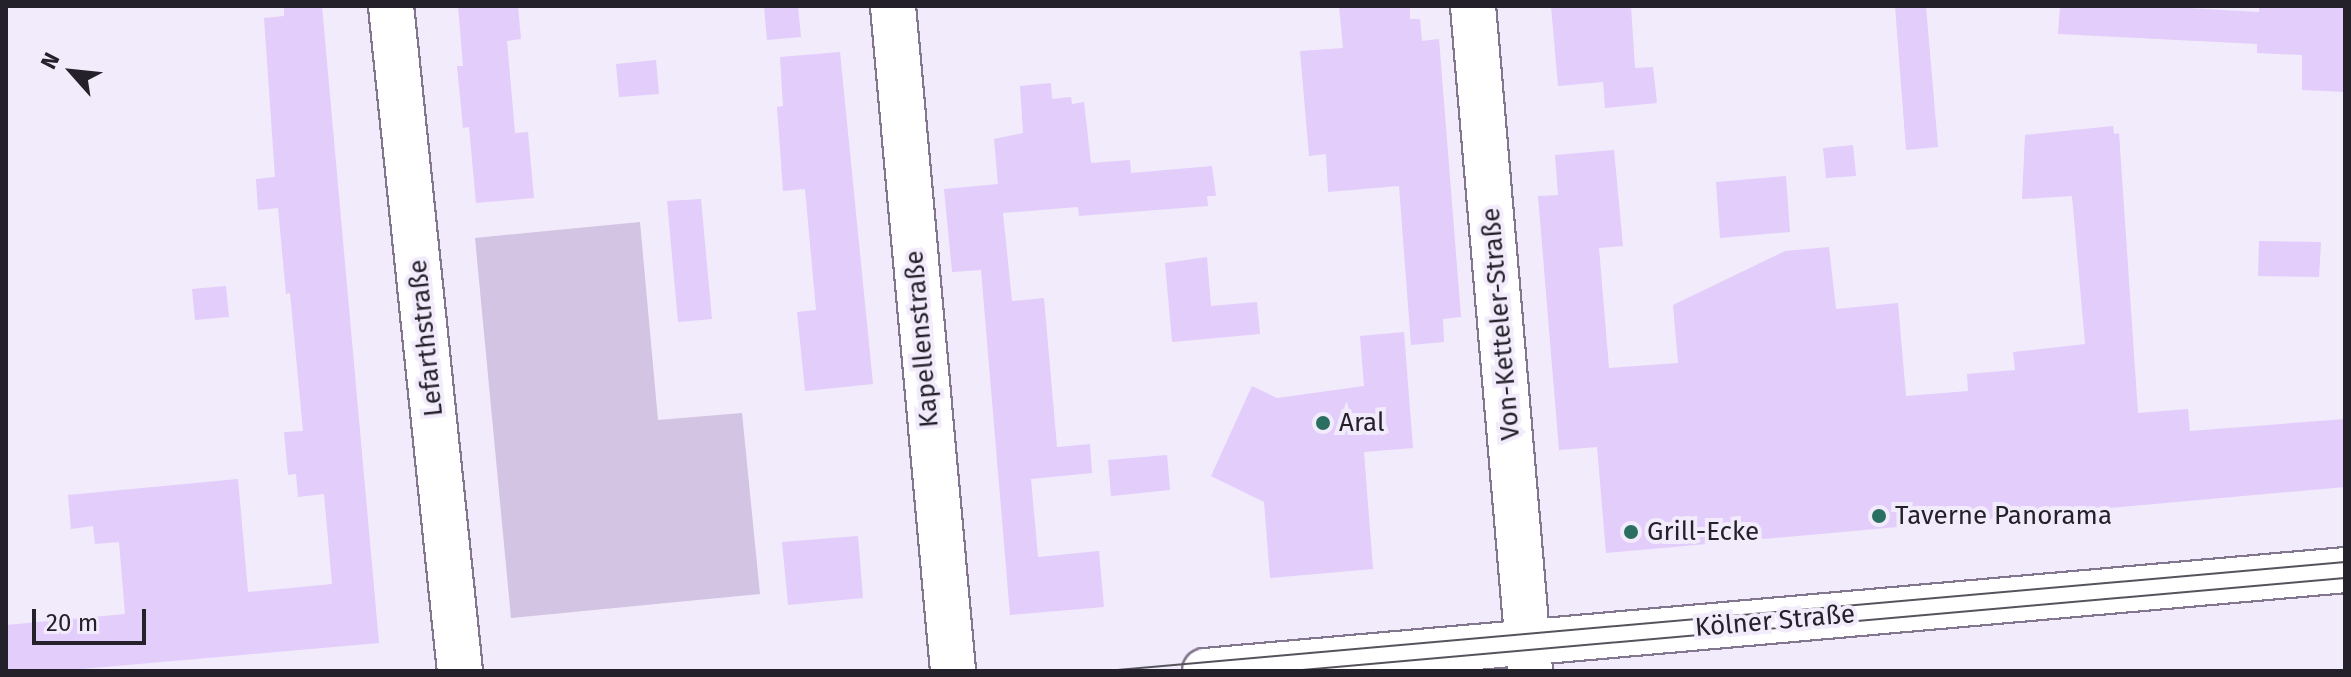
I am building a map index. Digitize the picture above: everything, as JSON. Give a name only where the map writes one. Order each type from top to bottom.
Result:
[{"type":"street","name":"Lefarthstraße","points":[[391,6],[460,671]]},
{"type":"street","name":"Kapellenstraße","points":[[893,6],[953,671]]},
{"type":"street","name":"Von-Ketteler-Straße","points":[[1473,6],[1528,657]]},
{"type":"street","name":"Kölner Straße","points":[[1205,671],[1528,657],[2345,570]]},
{"type":"shaded area","points":[[640,222],[658,420],[742,413],[760,594],[511,618],[475,238]]},
{"type":"building","points":[[284,6],[322,6],[379,643],[59,671],[6,671],[6,625],[125,614],[119,542],[95,544],[93,526],[71,529],[68,495],[238,479],[248,592],[332,584],[324,494],[298,497],[296,474],[288,475],[284,432],[303,431],[290,293],[286,294],[278,208],[258,210],[256,179],[275,177],[264,18],[284,16]]},
{"type":"building","points":[[458,6],[518,6],[521,39],[507,41],[515,133],[528,132],[534,198],[476,203],[469,127],[463,128],[457,66],[463,66]]},
{"type":"building","points":[[764,6],[798,6],[801,37],[767,40]]},
{"type":"building","points":[[1339,6],[1410,6],[1410,19],[1420,19],[1422,41],[1439,39],[1461,317],[1443,319],[1444,342],[1411,345],[1399,186],[1328,192],[1326,154],[1309,156],[1300,51],[1343,48]]},
{"type":"building","points":[[1551,6],[1631,6],[1635,68],[1653,67],[1657,103],[1605,108],[1603,82],[1558,86]]},
{"type":"building","points":[[1895,6],[1926,6],[1938,147],[1906,150]]},
{"type":"building","points":[[2060,6],[2153,6],[2259,12],[2259,6],[2345,6],[2345,92],[2302,90],[2302,55],[2257,53],[2257,44],[2058,34]]},
{"type":"building","points":[[840,52],[873,384],[805,391],[797,312],[816,310],[805,189],[783,191],[777,107],[783,106],[780,57]]},
{"type":"building","points":[[656,60],[659,94],[619,97],[616,64]]},
{"type":"building","points":[[1051,83],[1052,99],[1071,97],[1072,104],[1084,102],[1091,163],[1130,160],[1131,173],[1212,166],[1216,196],[1207,196],[1208,206],[1079,216],[1078,207],[1003,213],[1012,301],[1044,298],[1057,447],[1090,444],[1092,473],[1031,479],[1038,557],[1099,551],[1104,607],[1010,615],[981,270],[952,272],[944,189],[998,184],[994,139],[1023,133],[1020,86]]},
{"type":"building","points":[[2113,126],[2114,134],[2119,133],[2138,413],[2188,409],[2190,431],[2345,419],[2345,487],[1606,553],[1597,447],[1559,450],[1538,196],[1558,195],[1555,155],[1614,150],[1623,246],[1599,248],[1609,368],[1678,363],[1673,305],[1785,251],[1829,247],[1836,309],[1898,303],[1906,396],[1968,391],[1967,374],[2015,370],[2013,352],[2085,344],[2072,196],[2022,199],[2025,135]]},
{"type":"building","points":[[1853,145],[1856,176],[1826,178],[1823,148]]},
{"type":"building","points":[[1786,176],[1790,232],[1720,238],[1716,182]]},
{"type":"building","points":[[701,199],[712,319],[678,322],[667,201]]},
{"type":"building","points":[[2259,241],[2321,242],[2319,277],[2258,276]]},
{"type":"building","points":[[1207,257],[1211,306],[1257,302],[1260,334],[1172,342],[1165,263]]},
{"type":"building","points":[[226,286],[229,317],[195,320],[192,289]]},
{"type":"building","points":[[1404,332],[1413,448],[1364,452],[1373,569],[1270,578],[1264,502],[1211,476],[1252,386],[1277,398],[1364,386],[1360,336]]},
{"type":"building","points":[[1167,455],[1170,490],[1111,496],[1108,460]]},
{"type":"building","points":[[858,536],[863,598],[788,605],[782,542]]},
{"type":"tram line","points":[[1106,671],[2345,562]]},
{"type":"tram line","points":[[1291,671],[2345,578]]},
{"type":"place","name":"Aral","points":[[1323,423]]},
{"type":"place","name":"Taverne Panorama","points":[[1879,516]]},
{"type":"place","name":"Grill-Ecke","points":[[1631,532]]}]
